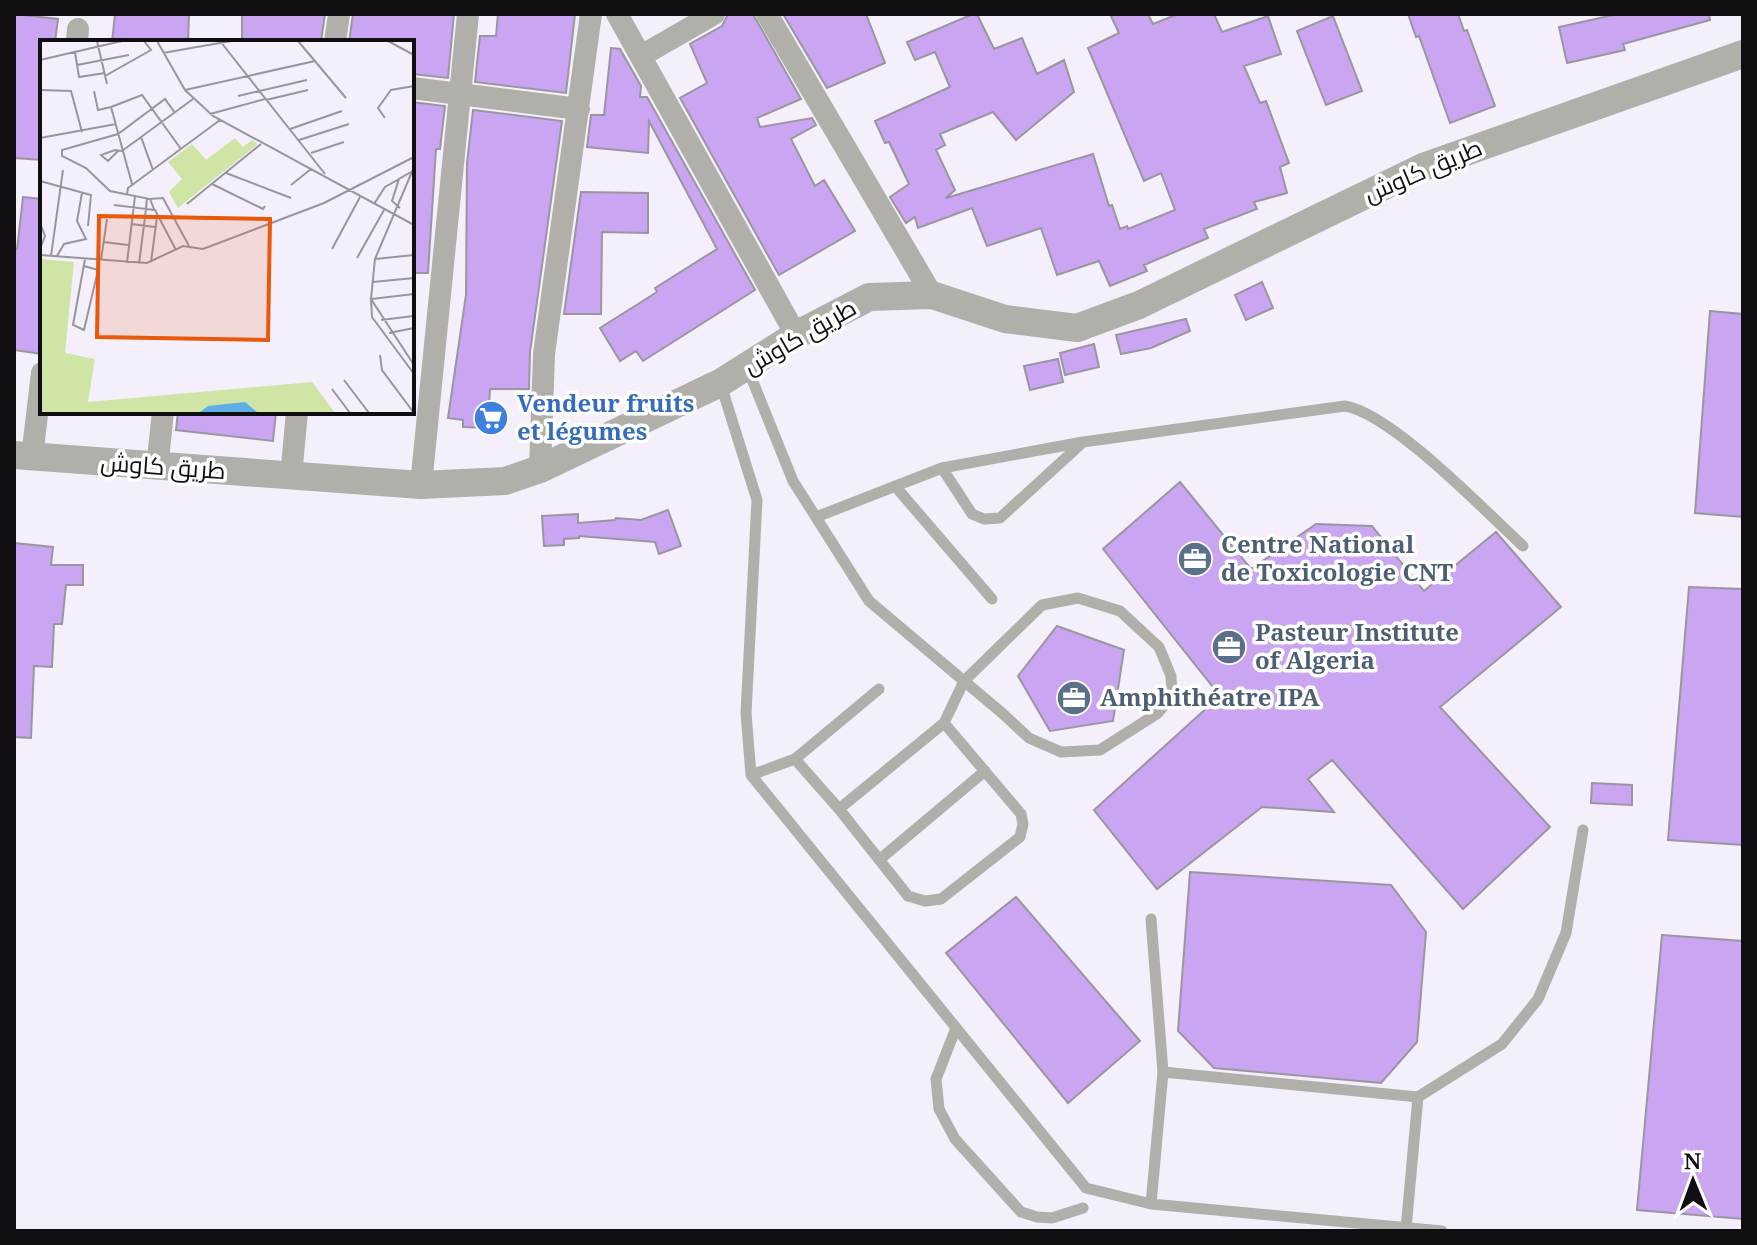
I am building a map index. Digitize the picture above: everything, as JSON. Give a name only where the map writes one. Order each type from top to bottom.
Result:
[{"type":"street","points":[[335,40],[339,14]]},
{"type":"street","points":[[421,485],[468,14]]},
{"type":"street","points":[[540,469],[544,354],[591,14]]},
{"type":"street","points":[[617,14],[796,335]]},
{"type":"street","points":[[641,56],[714,14]]},
{"type":"street","points":[[767,14],[932,295]]},
{"type":"street","name":"طريق كاوش","points":[[23,456],[421,485],[505,481],[540,469],[720,383],[796,335],[869,297],[932,295],[1005,319],[1077,328],[1139,305],[1423,167],[1743,54]]},
{"type":"street","points":[[414,88],[579,109]]},
{"type":"street","points":[[23,456],[40,382]]},
{"type":"street","points":[[157,468],[163,414]]},
{"type":"street","points":[[291,476],[297,414]]},
{"type":"lane","points":[[747,367],[793,481],[869,601],[964,681],[1029,738],[1061,752],[1100,750],[1158,713],[1172,696],[1171,676],[1159,647],[1120,611],[1078,598],[1042,605],[964,681],[944,723],[839,809]]},
{"type":"lane","points":[[720,383],[757,500],[746,713],[751,775],[1086,1188],[1151,1204],[1440,1231]]},
{"type":"lane","points":[[816,517],[942,468],[1083,442],[1331,406],[1358,408],[1402,436],[1523,546]]},
{"type":"lane","points":[[942,468],[972,514],[984,519],[1000,518],[1083,442]]},
{"type":"lane","points":[[895,486],[992,599]]},
{"type":"lane","points":[[751,775],[795,759],[879,689]]},
{"type":"lane","points":[[795,759],[908,896],[925,901],[941,899],[1020,837],[1023,824],[1021,814],[944,723]]},
{"type":"lane","points":[[879,860],[985,771]]},
{"type":"lane","points":[[1163,1072],[1418,1097],[1502,1044],[1538,999],[1566,933],[1583,830]]},
{"type":"lane","points":[[1151,919],[1163,1072],[1151,1204]]},
{"type":"lane","points":[[956,1028],[936,1079],[939,1109],[955,1139],[1021,1212],[1052,1218],[1083,1208]]},
{"type":"lane","points":[[1406,1229],[1418,1097]]},
{"type":"building","points":[[14,14],[58,19],[55,40],[40,40],[40,160],[14,158]]},
{"type":"building","points":[[115,14],[189,14],[188,40],[112,40]]},
{"type":"building","points":[[242,14],[325,14],[321,40],[242,40]]},
{"type":"building","points":[[353,14],[454,14],[448,78],[414,74],[414,40],[349,40]]},
{"type":"building","points":[[498,14],[575,14],[566,93],[475,82],[480,36],[496,36]]},
{"type":"building","points":[[728,14],[753,14],[801,99],[757,118],[760,127],[812,118],[816,125],[791,139],[815,186],[824,180],[855,231],[779,275],[680,98],[707,83],[690,44],[722,26]]},
{"type":"building","points":[[783,14],[866,14],[885,63],[827,88]]},
{"type":"building","points":[[977,14],[994,49],[1022,38],[1037,74],[1064,60],[1074,92],[1016,140],[993,112],[940,134],[945,145],[936,150],[955,190],[946,198],[1093,154],[1109,206],[1112,205],[1120,229],[1127,226],[1128,229],[1175,210],[1161,173],[1144,181],[1088,48],[1119,33],[1110,14],[1148,14],[1153,24],[1178,14],[1214,14],[1222,32],[1268,16],[1281,54],[1244,66],[1260,103],[1266,101],[1289,163],[1280,167],[1287,193],[1254,202],[1257,209],[1204,229],[1208,238],[1144,265],[1147,271],[1110,286],[1099,261],[1057,275],[1041,228],[987,246],[972,208],[918,228],[915,217],[906,223],[890,197],[909,184],[875,121],[950,87],[935,52],[915,60],[907,42]]},
{"type":"building","points":[[1408,14],[1458,14],[1495,106],[1450,123]]},
{"type":"building","points":[[1618,14],[1709,14],[1710,20],[1623,44],[1625,50],[1567,63],[1559,27]]},
{"type":"building","points":[[1333,16],[1362,91],[1326,105],[1297,31]]},
{"type":"building","points":[[611,48],[620,49],[641,86],[640,97],[647,97],[755,290],[643,361],[636,351],[620,361],[600,328],[717,249],[649,121],[648,153],[587,147],[591,115],[604,115]]},
{"type":"building","points":[[414,102],[445,106],[440,149],[436,149],[428,273],[414,273]]},
{"type":"building","points":[[473,110],[562,121],[530,352],[529,389],[490,389],[488,428],[463,427],[463,420],[448,418],[466,295],[467,163]]},
{"type":"building","points":[[581,192],[648,193],[648,233],[602,232],[601,314],[564,314]]},
{"type":"building","points":[[23,197],[40,199],[40,354],[14,350],[14,249],[17,249]]},
{"type":"building","points":[[1262,282],[1273,308],[1246,320],[1235,295]]},
{"type":"building","points":[[1710,311],[1743,314],[1743,517],[1695,513]]},
{"type":"building","points":[[1186,319],[1190,331],[1151,348],[1121,354],[1116,335]]},
{"type":"building","points":[[1094,344],[1099,367],[1065,375],[1060,353]]},
{"type":"building","points":[[1058,359],[1063,382],[1030,390],[1024,366]]},
{"type":"building","points":[[178,414],[276,414],[273,441],[176,430]]},
{"type":"building","points":[[1180,482],[1251,569],[1316,524],[1372,526],[1424,591],[1496,532],[1561,607],[1440,707],[1550,827],[1463,909],[1332,760],[1308,779],[1334,812],[1262,807],[1157,889],[1094,810],[1220,696],[1103,549]]},
{"type":"building","points":[[668,510],[681,546],[659,554],[655,542],[579,536],[564,539],[564,545],[544,546],[542,516],[578,514],[578,523],[616,518],[641,520]]},
{"type":"building","points":[[14,543],[53,547],[51,565],[83,565],[83,585],[66,585],[62,624],[54,624],[52,667],[34,666],[31,738],[14,737]]},
{"type":"building","points":[[1689,587],[1743,589],[1743,845],[1668,840]]},
{"type":"building","name":"Amphithéatre IPA","points":[[1057,626],[1124,650],[1113,721],[1050,731],[1018,676]]},
{"type":"building","points":[[1592,783],[1632,785],[1632,805],[1591,803]]},
{"type":"building","points":[[1190,872],[1391,885],[1426,932],[1417,1042],[1381,1083],[1214,1068],[1178,1031]]},
{"type":"building","points":[[1016,897],[1140,1041],[1068,1103],[946,953]]},
{"type":"building","points":[[1662,935],[1743,941],[1743,1219],[1637,1210]]},
{"type":"place","name":"Vendeur fruits et légumes","points":[[491,418]]},
{"type":"place","name":"Centre National de Toxicologie CNT","points":[[1195,559]]},
{"type":"place","name":"Pasteur Institute of Algeria","points":[[1229,647]]},
{"type":"place","name":"Amphithéatre IPA","points":[[1074,698]]}]
